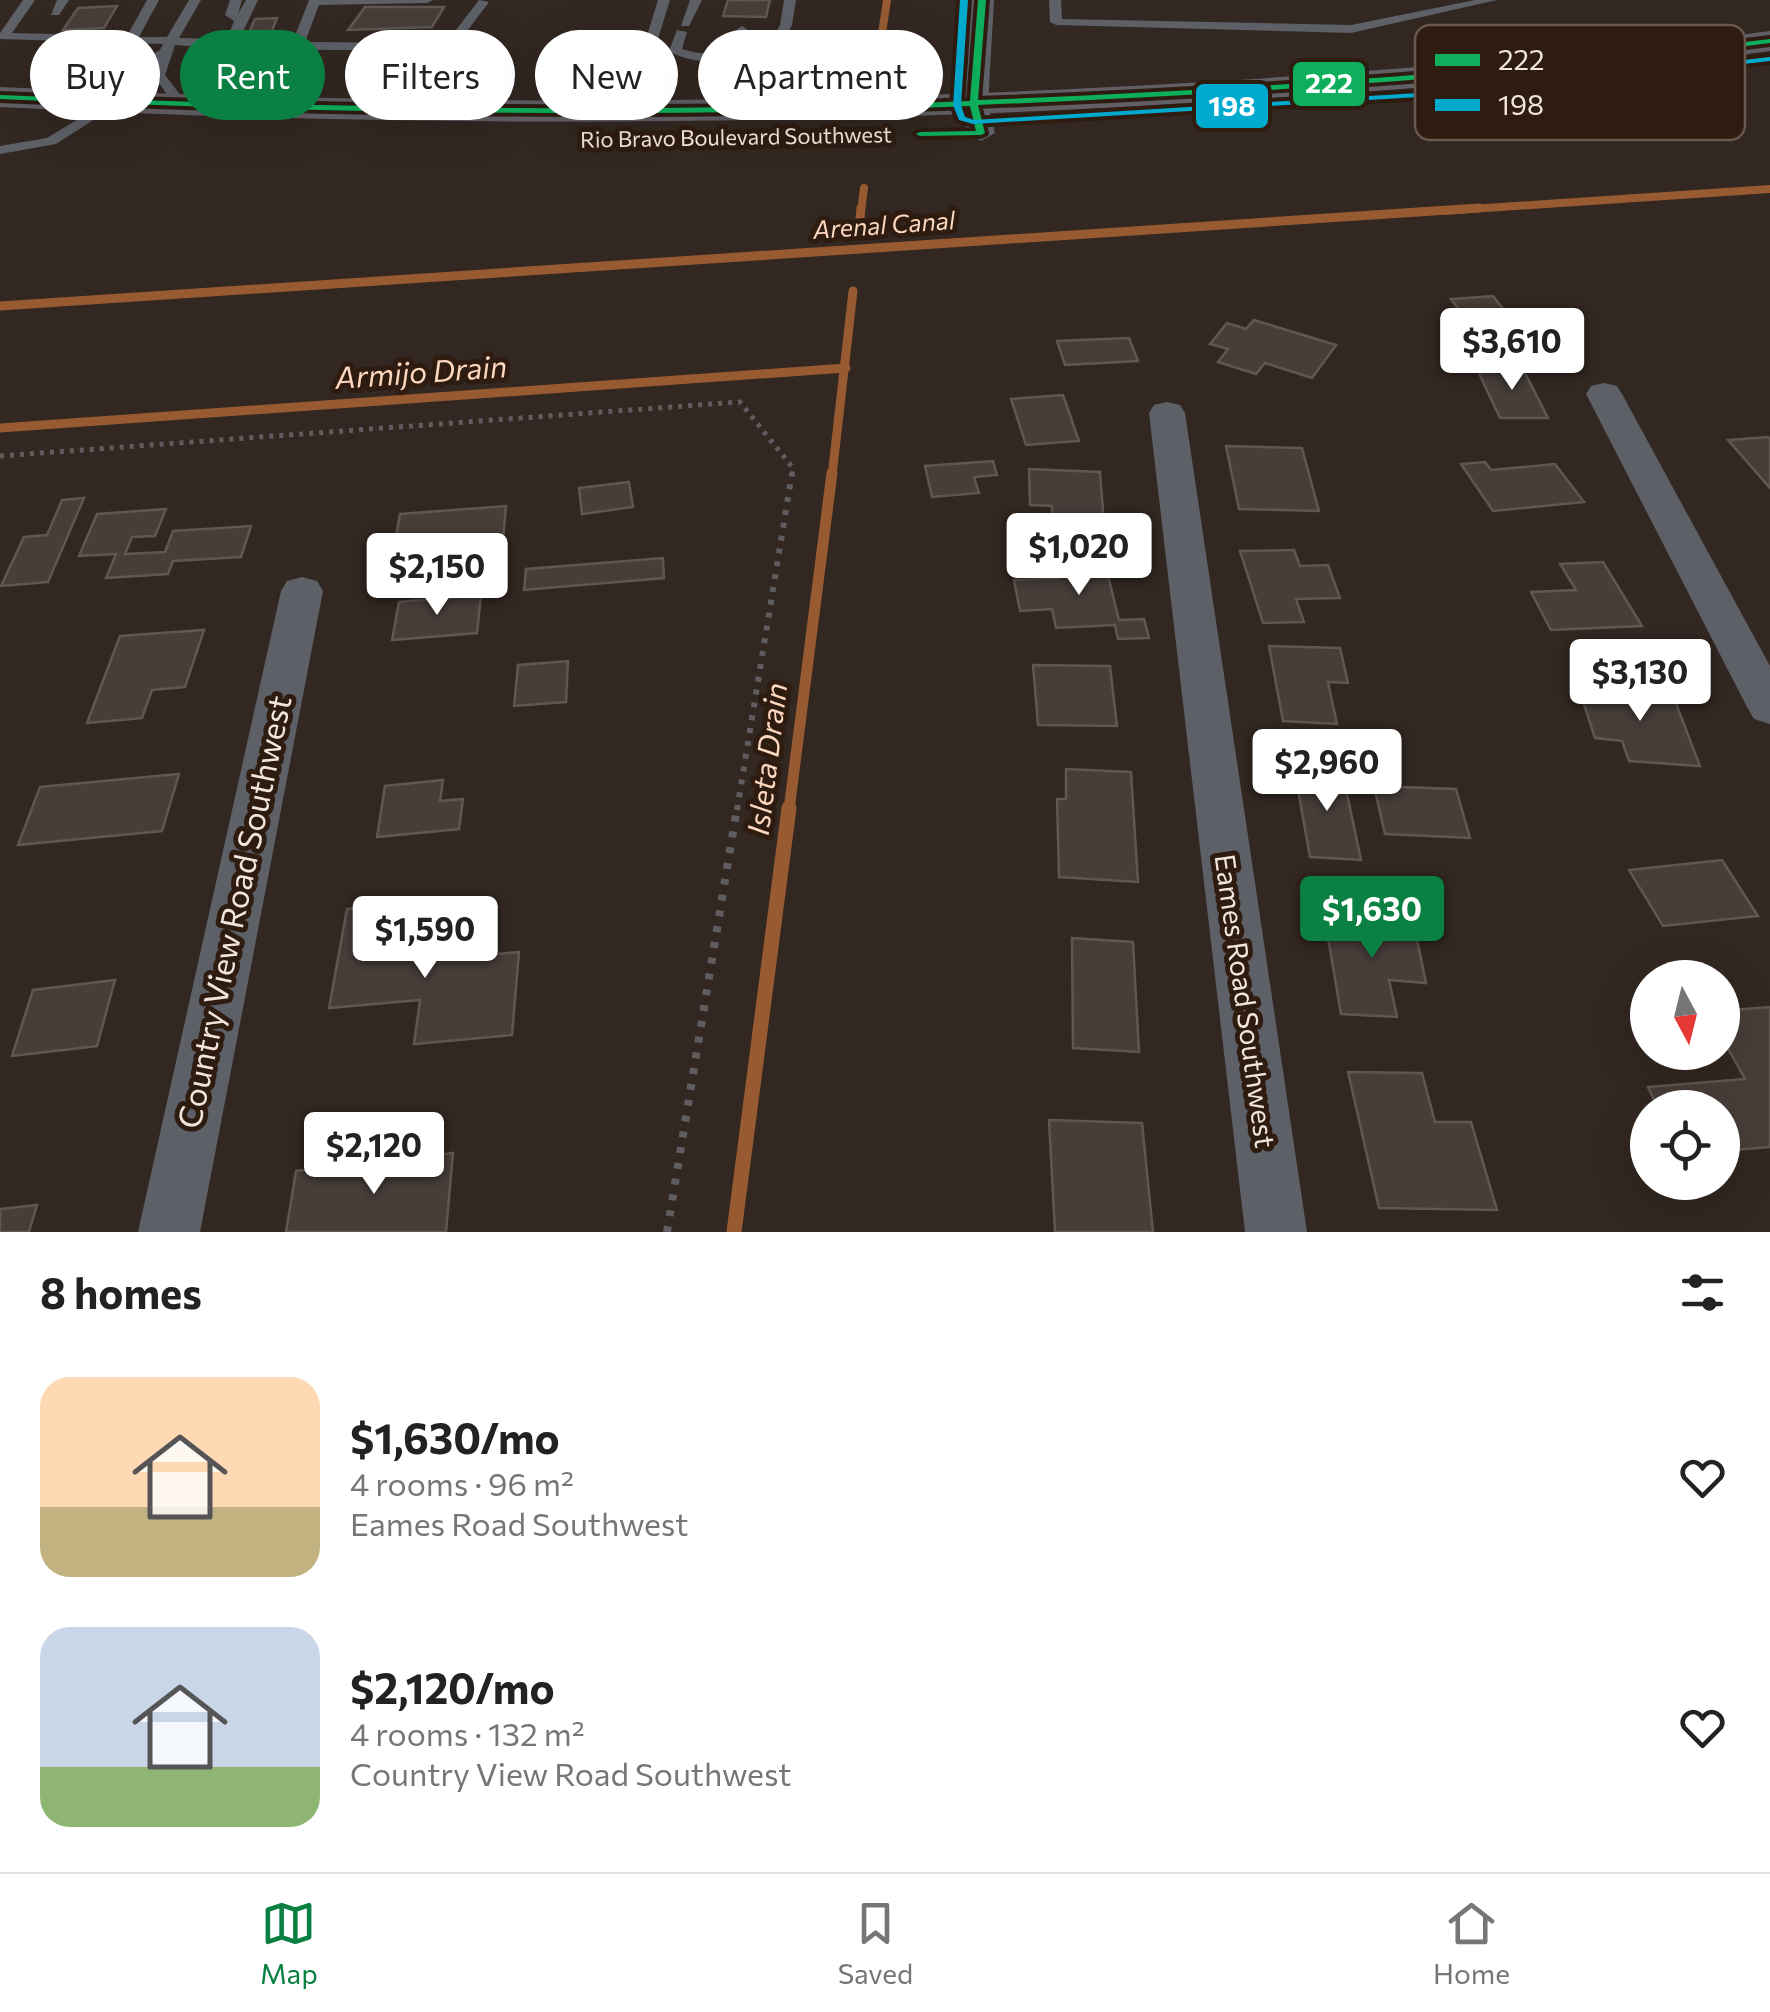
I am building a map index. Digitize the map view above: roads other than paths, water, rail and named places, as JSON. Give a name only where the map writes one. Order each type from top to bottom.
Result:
[{"type":"main road","name":"Rio Bravo Boulevard Southwest","points":[[1745,44],[1770,41]]},
{"type":"main road","name":"Rio Bravo Boulevard Southwest","points":[[1745,74],[1770,71]]},
{"type":"main road","name":"Rio Bravo Boulevard Southwest","points":[[0,126],[528,139],[978,119],[1415,81]]},
{"type":"main road","name":"Rio Bravo Boulevard Southwest","points":[[0,97],[30,99]]},
{"type":"main road","name":"Rio Bravo Boulevard Southwest","points":[[325,109],[978,119],[1318,117],[1415,109]]},
{"type":"street","points":[[978,119],[982,0]]},
{"type":"street","points":[[1604,394],[1770,707]]},
{"type":"street","name":"Eames Road Southwest","points":[[1167,413],[1276,1232]]},
{"type":"street","name":"Country View Road Southwest","points":[[169,1232],[302,591]]},
{"type":"lane","points":[[29,0],[4,36],[30,33]]},
{"type":"lane","points":[[54,12],[63,0]]},
{"type":"lane","points":[[137,30],[153,0]]},
{"type":"lane","points":[[180,102],[159,75],[167,48],[195,0]]},
{"type":"lane","points":[[236,0],[231,16],[240,20]]},
{"type":"lane","points":[[236,30],[252,0]]},
{"type":"lane","points":[[304,30],[315,1],[426,0]]},
{"type":"lane","points":[[655,30],[664,0]]},
{"type":"lane","points":[[696,0],[676,51],[698,58]]},
{"type":"lane","points":[[784,30],[790,0]]},
{"type":"lane","points":[[1055,0],[1056,22],[1351,28],[1492,0]]},
{"type":"lane","points":[[325,46],[449,48],[484,2]]},
{"type":"lane","points":[[160,47],[180,47]]},
{"type":"lane","points":[[160,52],[167,48]]},
{"type":"lane","points":[[0,150],[51,142],[86,120]]},
{"type":"waterway","name":"Isleta Drain","points":[[882,30],[887,0]]},
{"type":"waterway","name":"Isleta Drain","points":[[861,211],[864,188]]},
{"type":"waterway","name":"Arenal Canal","points":[[1441,211],[1770,189]]},
{"type":"waterway","name":"Isleta Drain","points":[[860,218],[861,208]]},
{"type":"waterway","name":"Arenal Canal","points":[[0,306],[1479,208]]},
{"type":"waterway","name":"Isleta Drain","points":[[844,368],[853,291]]},
{"type":"waterway","name":"Armijo Drain","points":[[0,428],[844,368]]},
{"type":"waterway","name":"Isleta Drain","points":[[832,476],[844,368]]},
{"type":"waterway","name":"Isleta Drain","points":[[789,810],[832,473]]},
{"type":"waterway","name":"Isleta Drain","points":[[734,1232],[789,808]]}]
